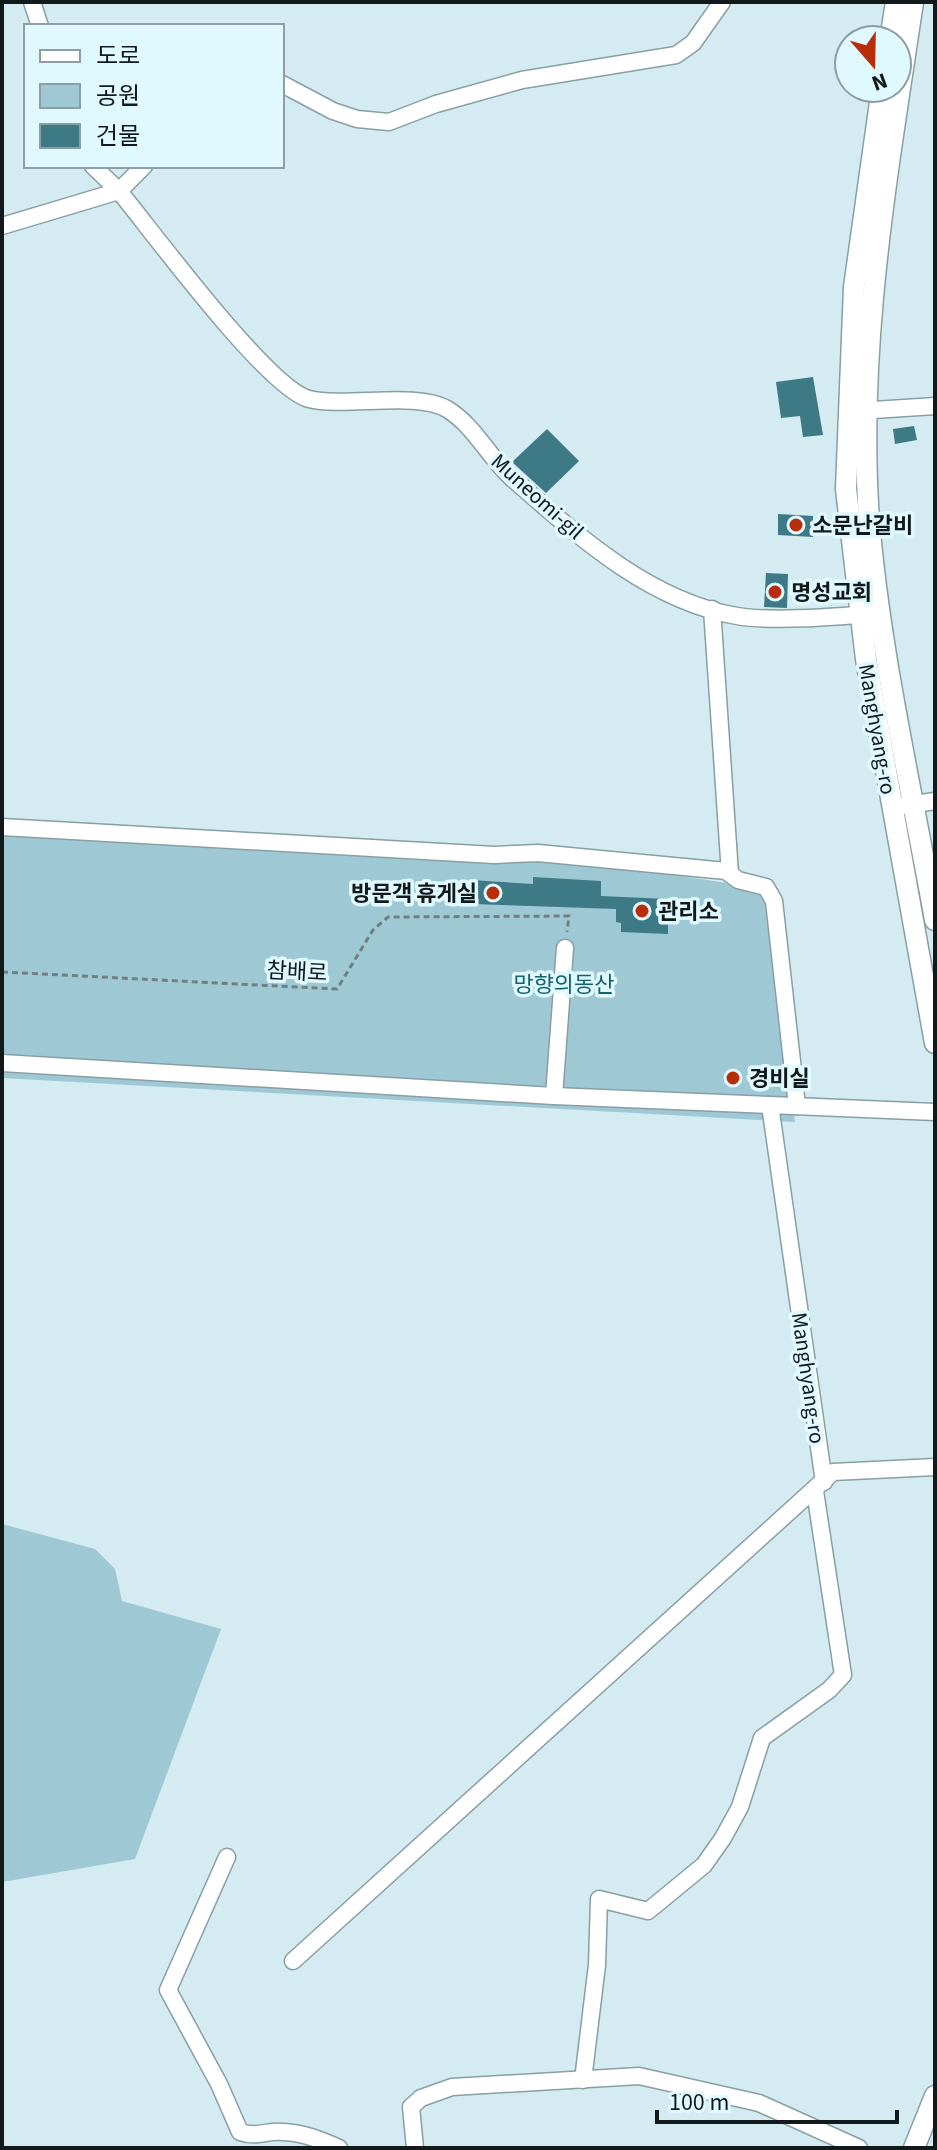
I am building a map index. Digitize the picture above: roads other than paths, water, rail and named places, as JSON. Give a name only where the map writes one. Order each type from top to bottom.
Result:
[{"type":"main road","points":[[893,24],[896,2]]},
{"type":"main road","name":"Manghyang-ro","points":[[913,2],[878,236],[846,489],[870,614],[914,804],[935,920]]},
{"type":"main road","name":"Manghyang-ro","points":[[858,412],[854,287],[880,104]]},
{"type":"main road","name":"Manghyang-ro","points":[[870,614],[892,808],[935,1043]]},
{"type":"main road","points":[[914,2148],[933,2107]]},
{"type":"street","points":[[32,2],[39,24]]},
{"type":"street","points":[[284,85],[333,111],[357,119],[389,122],[436,104],[522,80],[676,55],[693,43],[722,2]]},
{"type":"street","name":"Muneomi-gil","points":[[95,168],[119,191],[265,369],[294,394],[312,400],[409,402],[447,409],[471,428],[503,470],[596,549],[641,580],[712,609],[740,617],[870,614]]},
{"type":"street","points":[[2,226],[119,191],[142,168]]},
{"type":"street","points":[[858,412],[935,406]]},
{"type":"street","points":[[712,609],[730,874]]},
{"type":"street","points":[[892,808],[935,801]]},
{"type":"street","points":[[2,827],[494,855],[538,853],[730,874],[738,880],[766,887],[774,901],[797,1106]]},
{"type":"street","points":[[554,1096],[565,948]]},
{"type":"street","points":[[2,1063],[554,1096],[935,1112]]},
{"type":"street","name":"Manghyang-ro","points":[[583,2080],[597,1965],[599,1899],[648,1911],[704,1865],[740,1807],[762,1738],[829,1690],[843,1675],[770,1105]]},
{"type":"street","points":[[293,1961],[833,1472],[935,1467]]},
{"type":"street","points":[[227,1857],[168,1990],[219,2084],[240,2132],[254,2137],[279,2131],[305,2134],[339,2148]]},
{"type":"street","points":[[415,2148],[411,2107],[421,2098],[452,2087],[639,2076],[759,2103],[859,2148]]},
{"type":"place","name":"소문난갈비","points":[[796,525]]},
{"type":"place","name":"명성교회","points":[[775,592]]},
{"type":"place","name":"방문객 휴게실","points":[[493,893]]},
{"type":"place","name":"관리소","points":[[642,911]]},
{"type":"place","name":"경비실","points":[[733,1078]]},
{"type":"park label","name":"망향의동산","points":[[564,984]]}]
